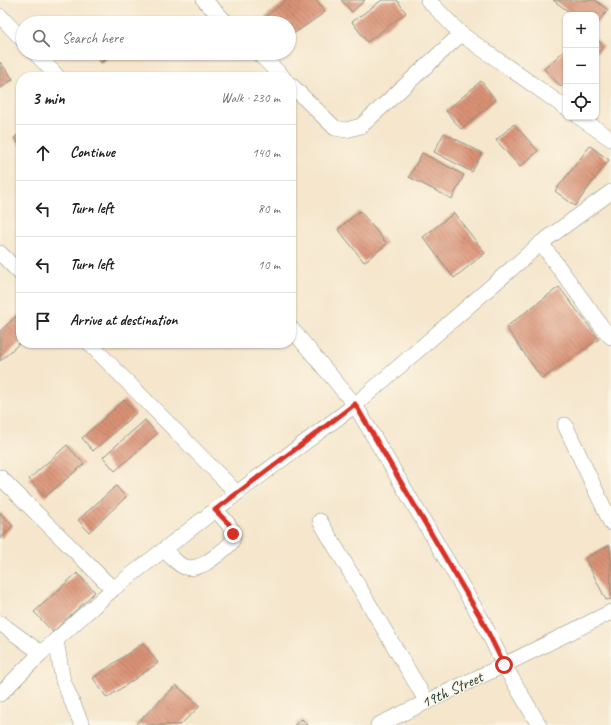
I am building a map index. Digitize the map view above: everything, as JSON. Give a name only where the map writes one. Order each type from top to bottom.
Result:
[{"type":"street","points":[[204,0],[220,16]]},
{"type":"street","points":[[428,0],[461,34],[563,106]]},
{"type":"street","points":[[0,16],[16,33]]},
{"type":"street","points":[[296,90],[334,128],[346,130],[362,126],[461,34]]},
{"type":"street","points":[[42,60],[53,72]]},
{"type":"street","points":[[265,60],[277,72]]},
{"type":"street","points":[[583,120],[611,139]]},
{"type":"street","points":[[0,694],[41,653],[113,589],[355,404],[541,243],[611,192]]},
{"type":"street","points":[[541,243],[602,327],[611,337]]},
{"type":"street","points":[[0,253],[16,269]]},
{"type":"street","points":[[296,334],[355,404],[482,620],[504,665],[538,725]]},
{"type":"street","points":[[94,348],[237,493]]},
{"type":"street","points":[[565,425],[611,524]]},
{"type":"street","points":[[0,478],[113,589]]},
{"type":"street","points":[[164,550],[184,567],[190,568],[206,563],[228,546],[232,540],[233,534],[229,524],[215,510]]},
{"type":"street","points":[[320,520],[427,702]]},
{"type":"street","name":"19th Street","points":[[378,725],[611,612]]},
{"type":"street","points":[[0,623],[41,653]]},
{"type":"street","points":[[56,640],[63,681],[82,725]]},
{"type":"building","points":[[287,0],[317,0],[325,12],[296,32],[296,16],[267,16]]},
{"type":"building","points":[[341,0],[365,0],[352,12]]},
{"type":"building","points":[[382,0],[397,0],[406,13],[367,42],[352,22]]},
{"type":"building","points":[[553,0],[595,0],[608,10],[599,21],[599,12],[569,12]]},
{"type":"building","points":[[599,41],[604,47],[599,51]]},
{"type":"building","points":[[563,52],[563,85],[561,87],[544,69]]},
{"type":"building","points":[[0,62],[13,79],[0,89]]},
{"type":"building","points":[[481,81],[496,100],[461,129],[446,111]]},
{"type":"building","points":[[514,124],[538,151],[520,167],[496,140]]},
{"type":"building","points":[[444,133],[482,153],[472,172],[434,152]]},
{"type":"building","points":[[590,146],[609,160],[575,206],[555,191]]},
{"type":"building","points":[[422,153],[464,175],[452,199],[409,177]]},
{"type":"building","points":[[360,211],[387,244],[364,262],[338,229]]},
{"type":"building","points":[[454,213],[485,253],[454,278],[423,237]]},
{"type":"building","points":[[559,287],[599,339],[542,379],[506,327]]},
{"type":"building","points":[[16,317],[16,347],[0,361],[0,331]]},
{"type":"building","points":[[124,400],[136,413],[93,451],[82,438]]},
{"type":"building","points":[[145,420],[157,434],[115,471],[103,457]]},
{"type":"building","points":[[67,445],[84,464],[45,497],[29,479]]},
{"type":"building","points":[[116,486],[126,497],[89,532],[78,520]]},
{"type":"building","points":[[0,512],[13,526],[0,539]]},
{"type":"building","points":[[610,545],[611,599],[606,600],[585,558]]},
{"type":"building","points":[[77,573],[95,592],[53,632],[34,612]]},
{"type":"building","points":[[143,643],[158,663],[107,698],[93,678]]},
{"type":"building","points":[[176,685],[200,706],[180,725],[135,725]]},
{"type":"building","points":[[302,719],[307,725],[294,725]]},
{"type":"route","points":[[233,534],[229,524],[215,510],[355,404],[482,620],[504,665]]}]
